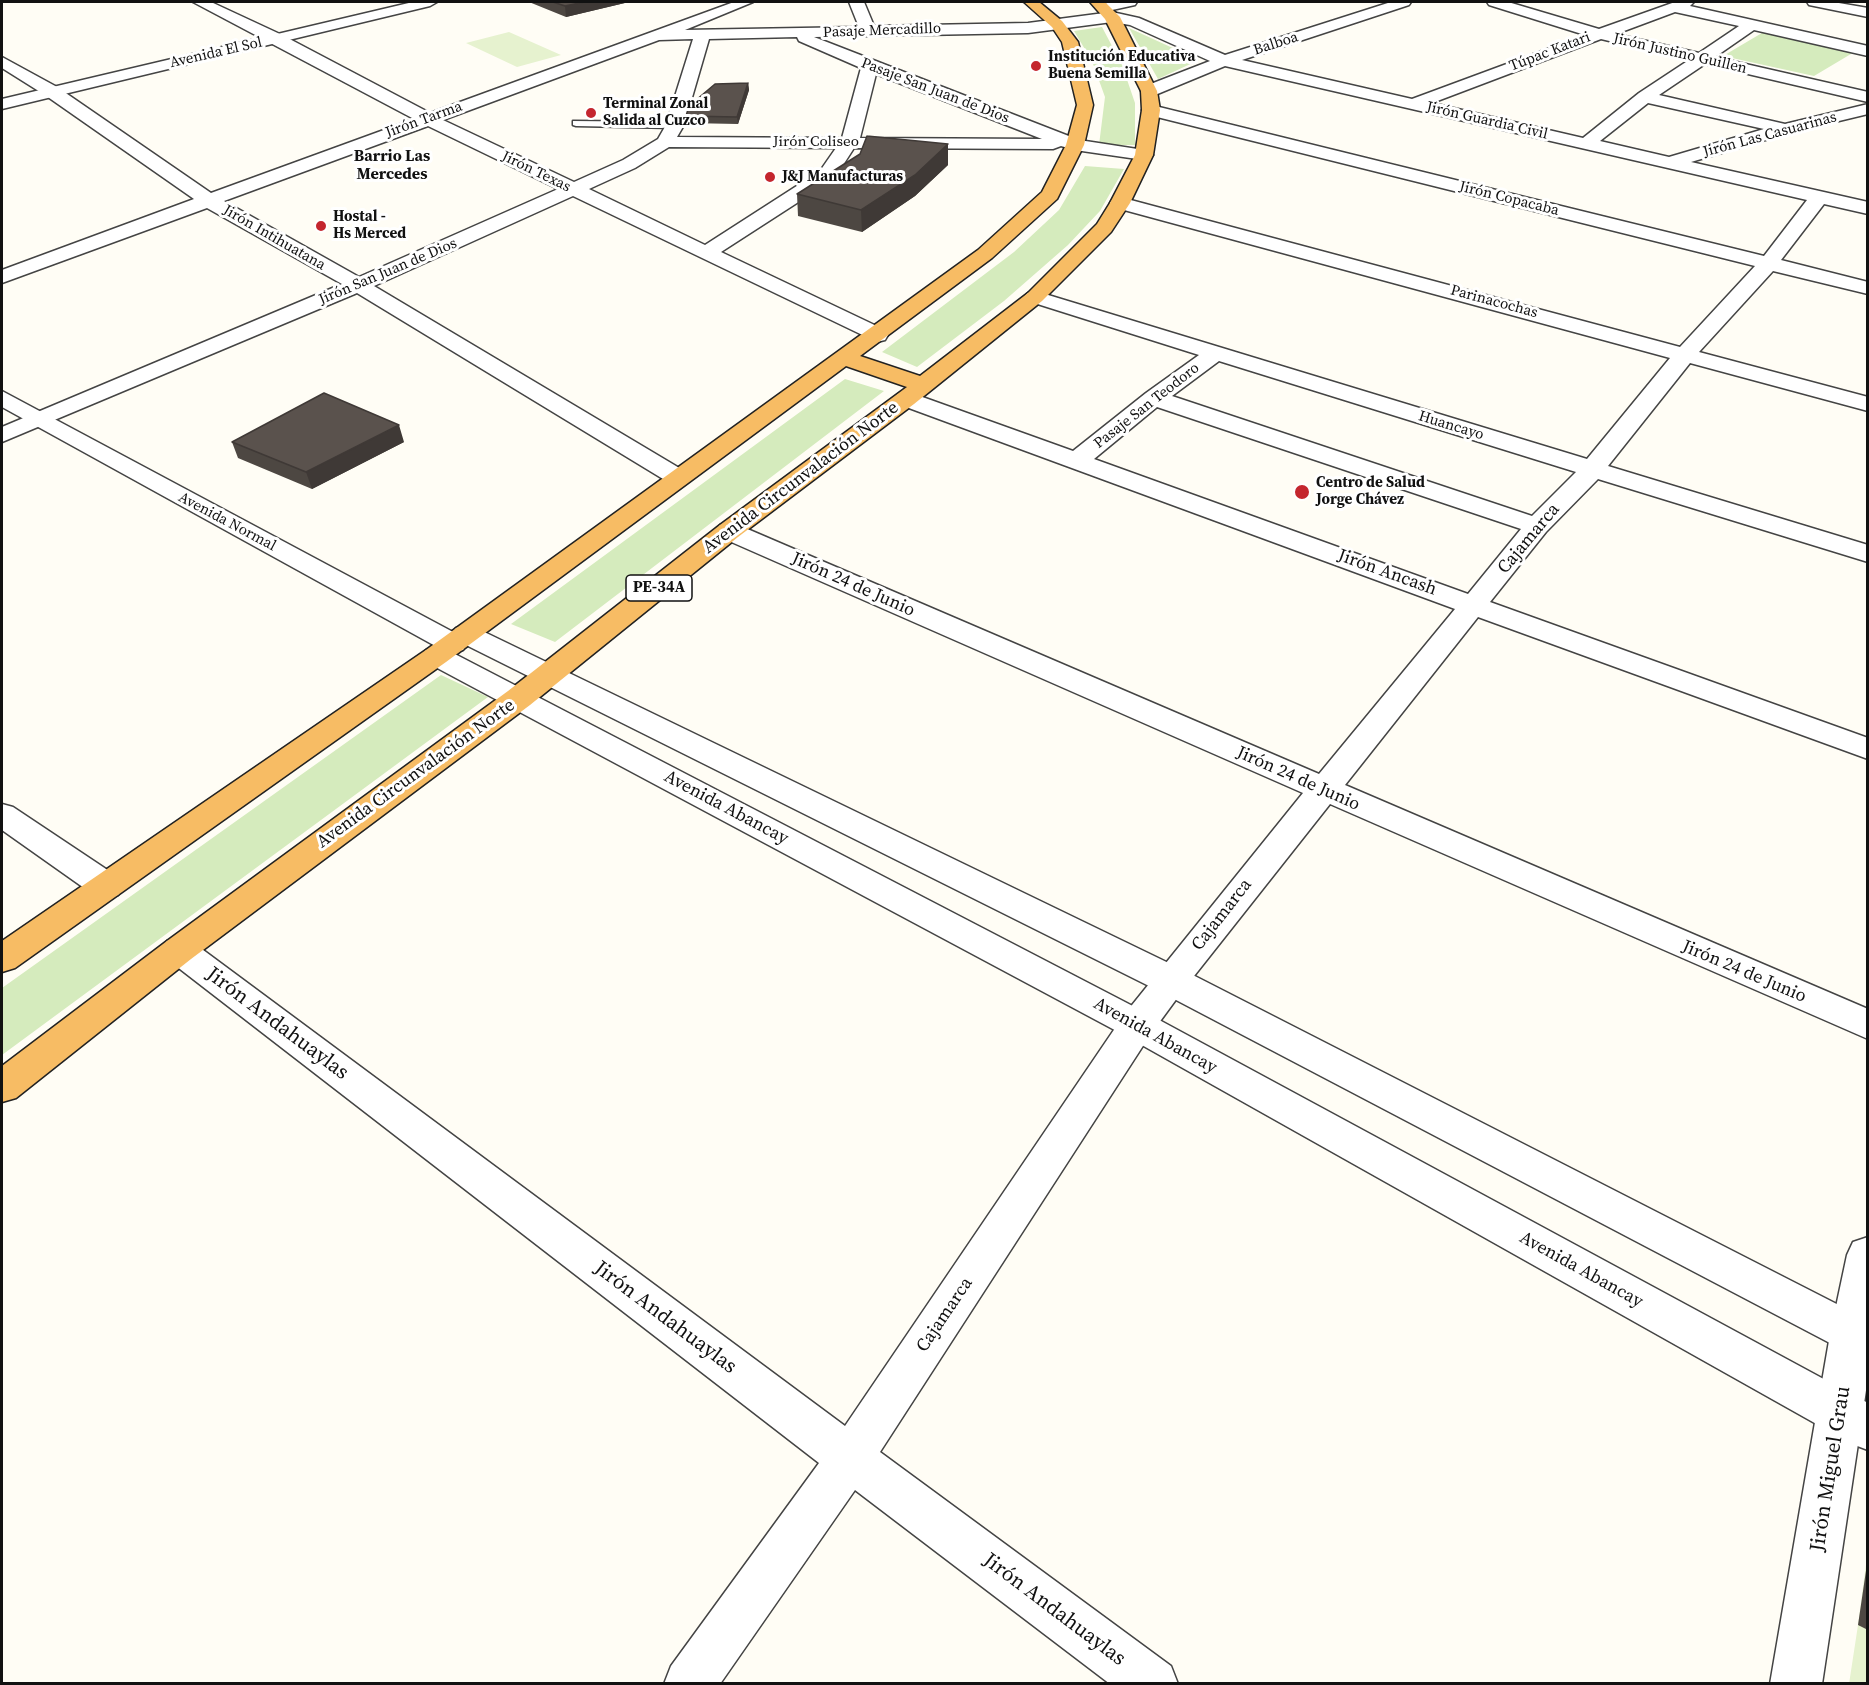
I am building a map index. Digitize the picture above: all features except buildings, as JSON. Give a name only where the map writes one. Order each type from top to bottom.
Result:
[{"type":"highway","points":[[2,959],[452,645],[677,477],[877,335],[985,254],[1050,195],[1075,144],[1085,105],[1070,42],[1057,24],[1031,2]]},
{"type":"highway","points":[[1110,7],[1150,100]]},
{"type":"highway","name":"Avenida Circunvalación Norte","points":[[2,1087],[179,950],[519,699],[729,531],[914,392],[1035,297],[1104,228],[1120,203],[1144,155],[1150,100]]},
{"type":"highway","points":[[844,358],[914,392]]},
{"type":"street","name":"Jirón Texas","points":[[200,2],[270,35],[428,119],[877,335]]},
{"type":"street","name":"Avenida El Sol","points":[[270,35],[388,2]]},
{"type":"street","name":"Avenida El Sol","points":[[2,94],[45,88],[270,35],[430,2]]},
{"type":"street","points":[[856,2],[861,7],[868,31]]},
{"type":"street","name":"Balboa","points":[[1150,100],[1224,61],[1404,2]]},
{"type":"street","name":"Jirón Justino Guillen","points":[[1494,2],[1598,34],[1868,97]]},
{"type":"street","points":[[1814,2],[1868,13]]},
{"type":"street","name":"Pasaje San Juan de Dios","points":[[731,4],[870,66],[1075,144],[1144,155]]},
{"type":"street","name":"Jirón Tarma","points":[[2,277],[731,4]]},
{"type":"street","points":[[1681,4],[1751,25],[1868,52]]},
{"type":"street","name":"Túpac Katari","points":[[1414,104],[1681,4]]},
{"type":"street","name":"Pasaje Mercadillo","points":[[652,35],[702,36],[1028,28],[1057,24],[1110,7]]},
{"type":"street","name":"Jirón Guardia Civil","points":[[1110,7],[1134,21],[1224,61],[1868,208]]},
{"type":"street","points":[[1587,143],[1645,97],[1751,25]]},
{"type":"street","points":[[670,134],[702,36]]},
{"type":"street","points":[[1850,63],[1868,52]]},
{"type":"street","name":"Jirón Intihuatana","points":[[2,62],[45,88],[208,200],[358,285],[677,477]]},
{"type":"street","points":[[706,254],[826,175],[850,141],[870,66]]},
{"type":"street","points":[[1816,86],[1833,74]]},
{"type":"street","name":"Avenida El Sol","points":[[2,104],[45,88]]},
{"type":"street","points":[[1645,97],[1784,129]]},
{"type":"street","name":"Jirón Copacaba","points":[[1150,100],[1768,264],[1868,288]]},
{"type":"street","name":"Jirón Las Casuarinas","points":[[1672,162],[1784,129],[1868,109]]},
{"type":"street","name":"Jirón Coliseo","points":[[670,134],[850,141],[1075,144]]},
{"type":"street","name":"Jirón San Juan de Dios","points":[[2,435],[358,285],[574,190],[629,164],[670,134]]},
{"type":"street","name":"Cajamarca","points":[[689,1683],[850,1458],[1137,1025],[1170,980],[1321,790],[1475,605],[1537,526],[1592,470],[1686,353],[1768,264],[1819,197]]},
{"type":"street","name":"Parinacochas","points":[[1120,203],[1686,353],[1868,404]]},
{"type":"street","name":"Huancayo","points":[[1035,297],[1868,554]]},
{"type":"street","name":"Pasaje San Teodoro","points":[[1078,460],[1154,398],[1216,353]]},
{"type":"street","name":"Jirón Ancash","points":[[914,392],[1078,460],[1868,749]]},
{"type":"street","name":"Avenida Normal","points":[[2,398],[38,420],[452,645]]},
{"type":"street","points":[[1154,398],[1537,526]]},
{"type":"street","name":"Jirón 24 de Junio","points":[[729,531],[1321,790],[1868,1025]]},
{"type":"street","points":[[452,645],[549,676],[1170,980],[1860,1339]]},
{"type":"street","name":"Avenida Abancay","points":[[452,645],[519,699],[1137,1025],[1854,1421]]},
{"type":"street","points":[[2,814],[106,886]]},
{"type":"street","name":"Jirón Andahuaylas","points":[[179,950],[850,1458],[1153,1683]]},
{"type":"street","name":"Jirón Miguel Grau","points":[[1796,1683],[1854,1421],[1868,1255]]},
{"type":"lane","points":[[576,123],[670,134]]},
{"type":"green space","points":[[1102,27],[1122,65],[1135,103],[1135,145],[1099,145],[1105,97],[1092,61],[1074,31]]},
{"type":"green space","points":[[1129,28],[1199,60],[1158,79]]},
{"type":"green space","points":[[1767,30],[1856,51],[1814,76],[1723,56]]},
{"type":"green space","points":[[509,32],[561,55],[517,67],[466,43]]},
{"type":"green space","points":[[1085,166],[1124,169],[1100,211],[1068,245],[1004,301],[917,367],[882,352],[1014,252],[1059,210]]},
{"type":"green space","points":[[845,379],[884,391],[555,642],[511,624]]},
{"type":"green space","points":[[441,675],[488,697],[2,1055],[2,988]]},
{"type":"green space","points":[[1867,1557],[1867,1683],[1849,1684],[1858,1625]]},
{"type":"place","name":"Institución Educativa Buena Semilla","points":[[1036,66]]},
{"type":"place","name":"Terminal Zonal Salida al Cuzco","points":[[591,113]]},
{"type":"place","name":"J&J Manufacturas","points":[[770,177]]},
{"type":"place","name":"Hostal - Hs Merced","points":[[321,226]]},
{"type":"place","name":"Centro de Salud Jorge Chávez","points":[[1302,492]]},
{"type":"district","name":"Barrio Las Mercedes","points":[[392,166]]}]
